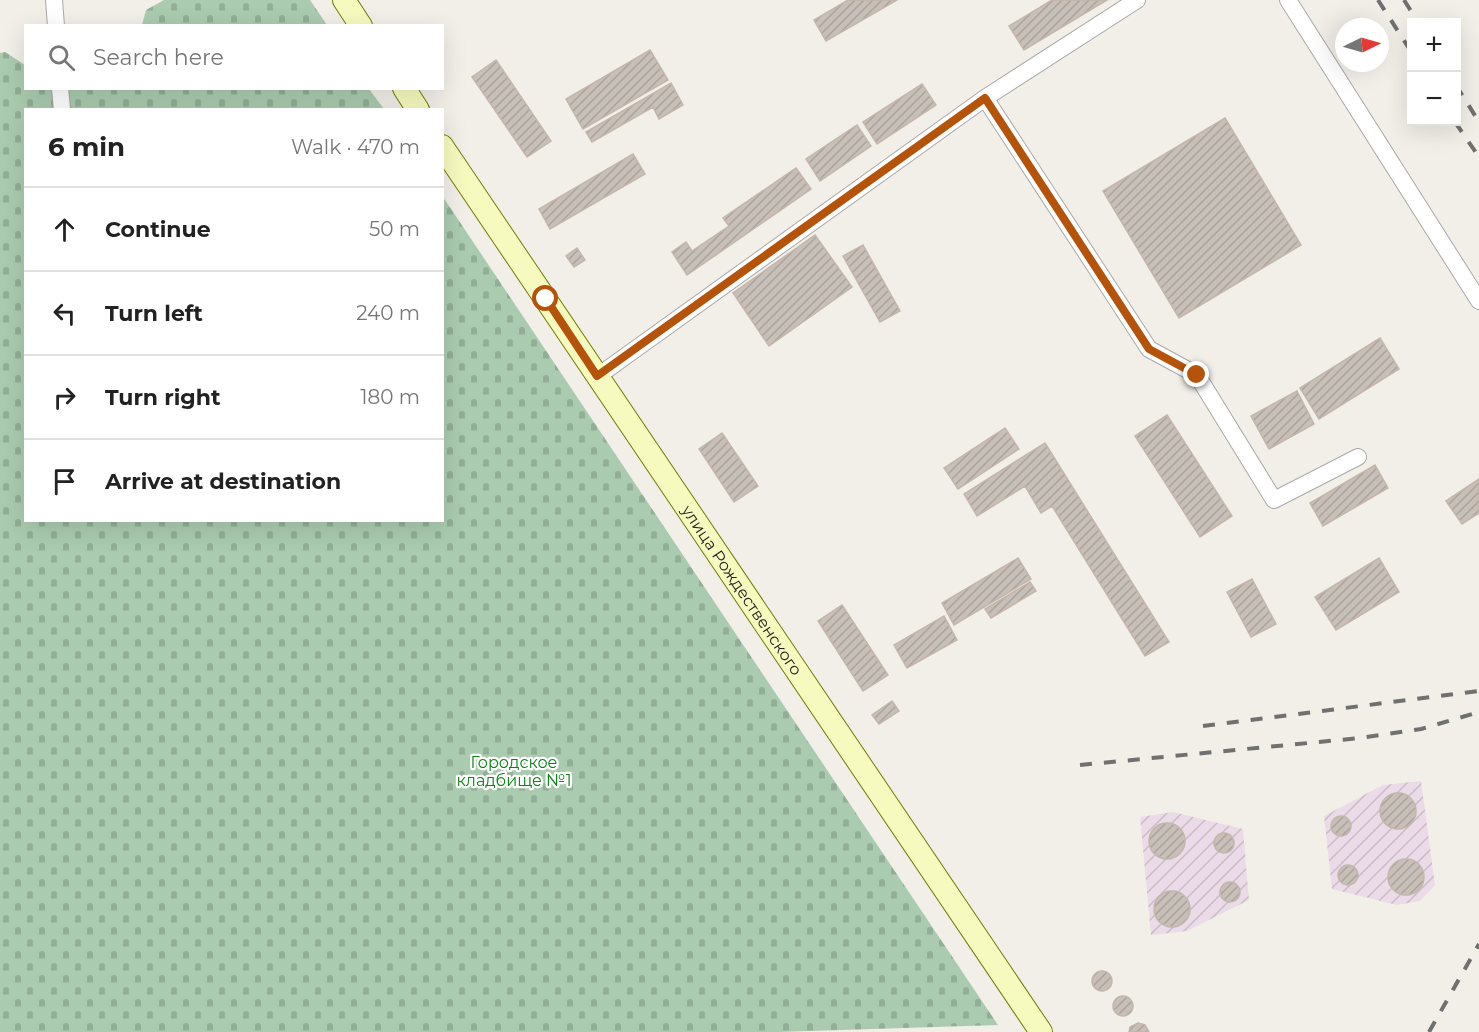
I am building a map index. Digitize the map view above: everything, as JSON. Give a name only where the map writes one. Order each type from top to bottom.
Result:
[{"type":"main road","points":[[344,0],[361,24]]},
{"type":"main road","points":[[405,90],[417,108]]},
{"type":"main road","name":"улица Рождественского","points":[[444,149],[1038,1031]]},
{"type":"street","points":[[54,0],[56,24]]},
{"type":"street","points":[[597,376],[985,98],[1137,0]]},
{"type":"street","points":[[1288,0],[1479,301]]},
{"type":"street","points":[[60,90],[62,108]]},
{"type":"street","points":[[985,98],[1149,349],[1197,375],[1274,500],[1358,457]]},
{"type":"shaded area","points":[[1421,781],[1435,885],[1420,901],[1397,905],[1332,889],[1324,816],[1383,785]]},
{"type":"shaded area","points":[[1173,812],[1243,829],[1249,900],[1187,931],[1151,935],[1140,817]]},
{"type":"green space","points":[[164,0],[310,0],[326,24],[142,24],[146,10]]},
{"type":"green space","name":"Городское кладбище №1","points":[[5,52],[24,64],[24,90],[370,90],[383,108],[24,108],[24,522],[444,522],[444,198],[998,1025],[779,1032],[0,1032],[0,53]]},
{"type":"building","points":[[848,0],[897,0],[826,41],[814,20]]},
{"type":"building","points":[[1052,0],[1107,0],[1024,50],[1009,26]]},
{"type":"building","points":[[650,50],[668,80],[583,129],[566,99]]},
{"type":"building","points":[[496,60],[551,141],[527,157],[472,77]]},
{"type":"building","points":[[671,83],[683,105],[659,119],[653,107],[592,142],[586,132]]},
{"type":"building","points":[[922,84],[936,105],[877,144],[863,122]]},
{"type":"building","points":[[1225,118],[1301,245],[1179,318],[1103,191]]},
{"type":"building","points":[[857,125],[871,146],[820,181],[806,159]]},
{"type":"building","points":[[633,154],[645,174],[550,229],[539,209]]},
{"type":"building","points":[[796,168],[811,189],[687,275],[672,252],[686,242],[692,251],[729,226],[723,218]]},
{"type":"building","points":[[815,235],[852,287],[769,346],[733,293]]},
{"type":"building","points":[[863,245],[900,311],[880,322],[843,256]]},
{"type":"building","points":[[577,248],[585,260],[574,267],[566,256]]},
{"type":"building","points":[[1380,338],[1399,369],[1319,419],[1300,388]]},
{"type":"building","points":[[1297,391],[1314,424],[1269,449],[1251,416]]},
{"type":"building","points":[[1167,415],[1232,516],[1200,537],[1135,436]]},
{"type":"building","points":[[1005,428],[1019,449],[958,489],[944,468]]},
{"type":"building","points":[[722,433],[758,486],[734,502],[699,449]]},
{"type":"building","points":[[1045,443],[1169,642],[1145,656],[1052,506],[1041,513],[1025,486],[977,516],[964,494]]},
{"type":"building","points":[[1375,465],[1388,488],[1323,526],[1310,503]]},
{"type":"building","points":[[1479,479],[1479,513],[1462,524],[1446,501]]},
{"type":"building","points":[[1018,558],[1031,579],[954,625],[942,603]]},
{"type":"building","points":[[1379,558],[1399,592],[1336,630],[1315,597]]},
{"type":"building","points":[[1252,579],[1276,624],[1251,637],[1227,592]]},
{"type":"building","points":[[1030,582],[1036,591],[991,618],[985,609]]},
{"type":"building","points":[[842,605],[888,675],[863,691],[818,621]]},
{"type":"building","points":[[944,616],[957,640],[907,668],[894,645]]},
{"type":"building","points":[[892,701],[899,711],[879,724],[872,715]]},
{"type":"building","points":[[1398,793],[1411,798],[1416,811],[1411,824],[1398,829],[1385,824],[1380,811],[1385,798]]},
{"type":"building","points":[[1337,816],[1345,816],[1351,822],[1351,830],[1345,836],[1337,836],[1331,830],[1331,822]]},
{"type":"building","points":[[1167,823],[1180,828],[1185,841],[1180,854],[1167,859],[1154,854],[1149,841],[1154,828]]},
{"type":"building","points":[[1224,833],[1231,836],[1234,843],[1231,850],[1224,853],[1217,850],[1214,843],[1217,836]]},
{"type":"building","points":[[1406,859],[1419,864],[1424,877],[1419,890],[1406,895],[1393,890],[1388,877],[1393,864]]},
{"type":"building","points":[[1344,865],[1352,865],[1358,871],[1358,879],[1352,885],[1344,885],[1338,879],[1338,871]]},
{"type":"building","points":[[1230,882],[1237,885],[1240,892],[1237,899],[1230,902],[1223,899],[1220,892],[1223,885]]},
{"type":"building","points":[[1172,891],[1185,896],[1190,909],[1185,922],[1172,927],[1159,922],[1154,909],[1159,896]]},
{"type":"building","points":[[1098,971],[1106,971],[1112,977],[1112,985],[1106,991],[1098,991],[1092,985],[1092,977]]},
{"type":"building","points":[[1119,996],[1127,996],[1133,1002],[1133,1010],[1127,1016],[1119,1016],[1113,1010],[1113,1002]]},
{"type":"building","points":[[1138,1023],[1145,1025],[1149,1032],[1129,1032],[1130,1027]]},
{"type":"railway","points":[[1378,0],[1407,45]]},
{"type":"railway","points":[[1404,0],[1415,18]]},
{"type":"railway","points":[[1461,93],[1479,122]]},
{"type":"railway","points":[[1458,126],[1479,157]]},
{"type":"railway","points":[[1203,726],[1479,691]]},
{"type":"railway","points":[[1080,765],[1360,738],[1421,729],[1479,712]]},
{"type":"railway","points":[[1429,1032],[1479,944]]},
{"type":"route","points":[[546,299],[597,376],[985,98],[1149,349],[1197,375]]}]
